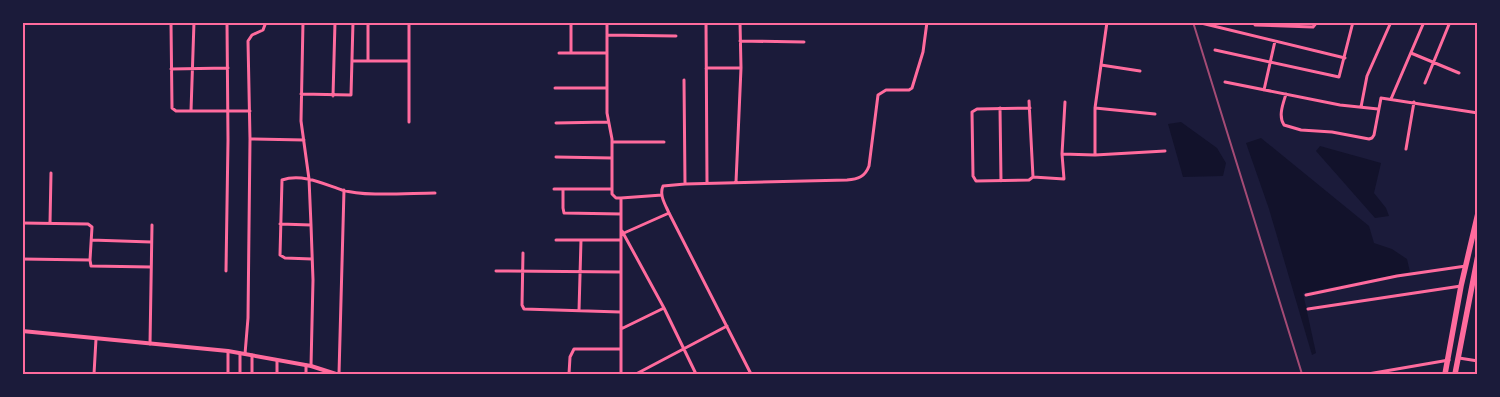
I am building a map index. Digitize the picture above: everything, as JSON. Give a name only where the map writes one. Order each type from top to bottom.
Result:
[{"type":"highway","points":[[1445,374],[1478,213]]},
{"type":"highway","points":[[1455,374],[1478,255]]},
{"type":"street","points":[[191,111],[194,22]]},
{"type":"street","points":[[226,271],[227,22]]},
{"type":"street","points":[[245,354],[248,309],[250,139],[248,41],[252,35],[263,30],[266,22]]},
{"type":"street","points":[[303,22],[301,122],[308,179],[312,259],[309,365],[306,374]]},
{"type":"street","points":[[333,96],[334,22]]},
{"type":"street","points":[[301,94],[351,95],[353,22]]},
{"type":"street","points":[[368,22],[368,61]]},
{"type":"street","points":[[408,122],[409,22]]},
{"type":"street","points":[[607,22],[608,122],[612,142],[613,197],[662,196]]},
{"type":"street","points":[[706,22],[707,183]]},
{"type":"street","points":[[736,182],[741,68],[740,22]]},
{"type":"street","points":[[751,374],[669,213],[662,196],[663,186],[736,182],[847,180],[866,174],[869,166],[878,95],[886,90],[910,90],[912,88],[922,52],[927,22]]},
{"type":"street","points":[[1095,155],[1095,108],[1107,22]]},
{"type":"street","points":[[1255,25],[1285,24],[1312,27],[1317,22]]},
{"type":"street","points":[[1215,50],[1336,78],[1340,76],[1354,22]]},
{"type":"street","points":[[1361,107],[1367,76],[1391,22]]},
{"type":"street","points":[[1392,99],[1424,22]]},
{"type":"street","points":[[1425,83],[1450,22]]},
{"type":"street","points":[[171,23],[172,108],[176,111],[250,111]]},
{"type":"street","points":[[1200,23],[1217,25],[1345,58]]},
{"type":"street","points":[[571,24],[571,53]]},
{"type":"street","points":[[607,35],[676,36]]},
{"type":"street","points":[[740,41],[804,42]]},
{"type":"street","points":[[1264,90],[1275,41]]},
{"type":"street","points":[[560,53],[607,53]]},
{"type":"street","points":[[1411,54],[1459,73]]},
{"type":"street","points":[[352,61],[409,61]]},
{"type":"street","points":[[1101,65],[1140,71]]},
{"type":"street","points":[[171,69],[228,68]]},
{"type":"street","points":[[706,68],[741,68]]},
{"type":"street","points":[[684,80],[685,184]]},
{"type":"street","points":[[1225,82],[1378,109]]},
{"type":"street","points":[[555,88],[607,88]]},
{"type":"street","points":[[1286,94],[1281,121],[1289,128],[1332,132],[1364,138],[1372,138],[1381,98],[1478,113]]},
{"type":"street","points":[[1030,101],[1033,177]]},
{"type":"street","points":[[1030,108],[977,109],[972,112],[974,180],[1030,180],[1033,177],[1064,179],[1062,154],[1065,102]]},
{"type":"street","points":[[1406,149],[1414,102]]},
{"type":"street","points":[[1000,108],[1001,181]]},
{"type":"street","points":[[1095,108],[1155,114]]},
{"type":"street","points":[[556,123],[608,122]]},
{"type":"street","points":[[250,139],[304,140]]},
{"type":"street","points":[[612,142],[664,142]]},
{"type":"street","points":[[1062,154],[1095,155],[1165,151]]},
{"type":"street","points":[[556,157],[612,158]]},
{"type":"street","points":[[50,223],[51,173]]},
{"type":"street","points":[[312,259],[282,257],[279,251],[282,180],[308,179],[320,181],[344,190],[364,193],[435,193]]},
{"type":"street","points":[[554,189],[612,189]]},
{"type":"street","points":[[563,189],[564,213],[621,214]]},
{"type":"street","points":[[22,331],[240,353],[309,365],[338,374],[344,190]]},
{"type":"street","points":[[621,198],[623,232],[621,240],[621,374]]},
{"type":"street","points":[[623,232],[669,213]]},
{"type":"street","points":[[22,223],[91,225],[90,265],[151,267]]},
{"type":"street","points":[[280,224],[311,225]]},
{"type":"street","points":[[150,344],[152,225]]},
{"type":"street","points":[[623,232],[664,308],[696,374]]},
{"type":"street","points":[[91,240],[151,242]]},
{"type":"street","points":[[556,240],[621,240]]},
{"type":"street","points":[[579,311],[580,240]]},
{"type":"street","points":[[523,252],[522,305],[524,309],[620,312]]},
{"type":"street","points":[[22,259],[90,260]]},
{"type":"street","points":[[1306,294],[1397,276],[1466,266]]},
{"type":"street","points":[[496,271],[621,272]]},
{"type":"street","points":[[1308,309],[1462,286]]},
{"type":"street","points":[[621,329],[664,308]]},
{"type":"street","points":[[636,374],[727,326]]},
{"type":"street","points":[[94,374],[96,339]]},
{"type":"street","points":[[569,374],[570,357],[574,349],[621,349]]},
{"type":"street","points":[[228,352],[228,374]]},
{"type":"street","points":[[240,353],[240,374]]},
{"type":"street","points":[[252,355],[252,374]]},
{"type":"street","points":[[1459,358],[1478,361]]},
{"type":"street","points":[[277,360],[277,374]]},
{"type":"street","points":[[1368,374],[1449,360]]},
{"type":"shaded area","points":[[1181,122],[1217,148],[1226,163],[1223,176],[1183,177],[1168,124]]},
{"type":"shaded area","points":[[1261,138],[1369,226],[1374,243],[1392,249],[1407,259],[1410,272],[1303,293],[1316,353],[1312,355],[1269,209],[1246,143]]},
{"type":"shaded area","points":[[1320,146],[1381,163],[1374,193],[1386,208],[1389,216],[1375,218],[1316,151]]},
{"type":"railway","points":[[1193,22],[1302,374]]}]
